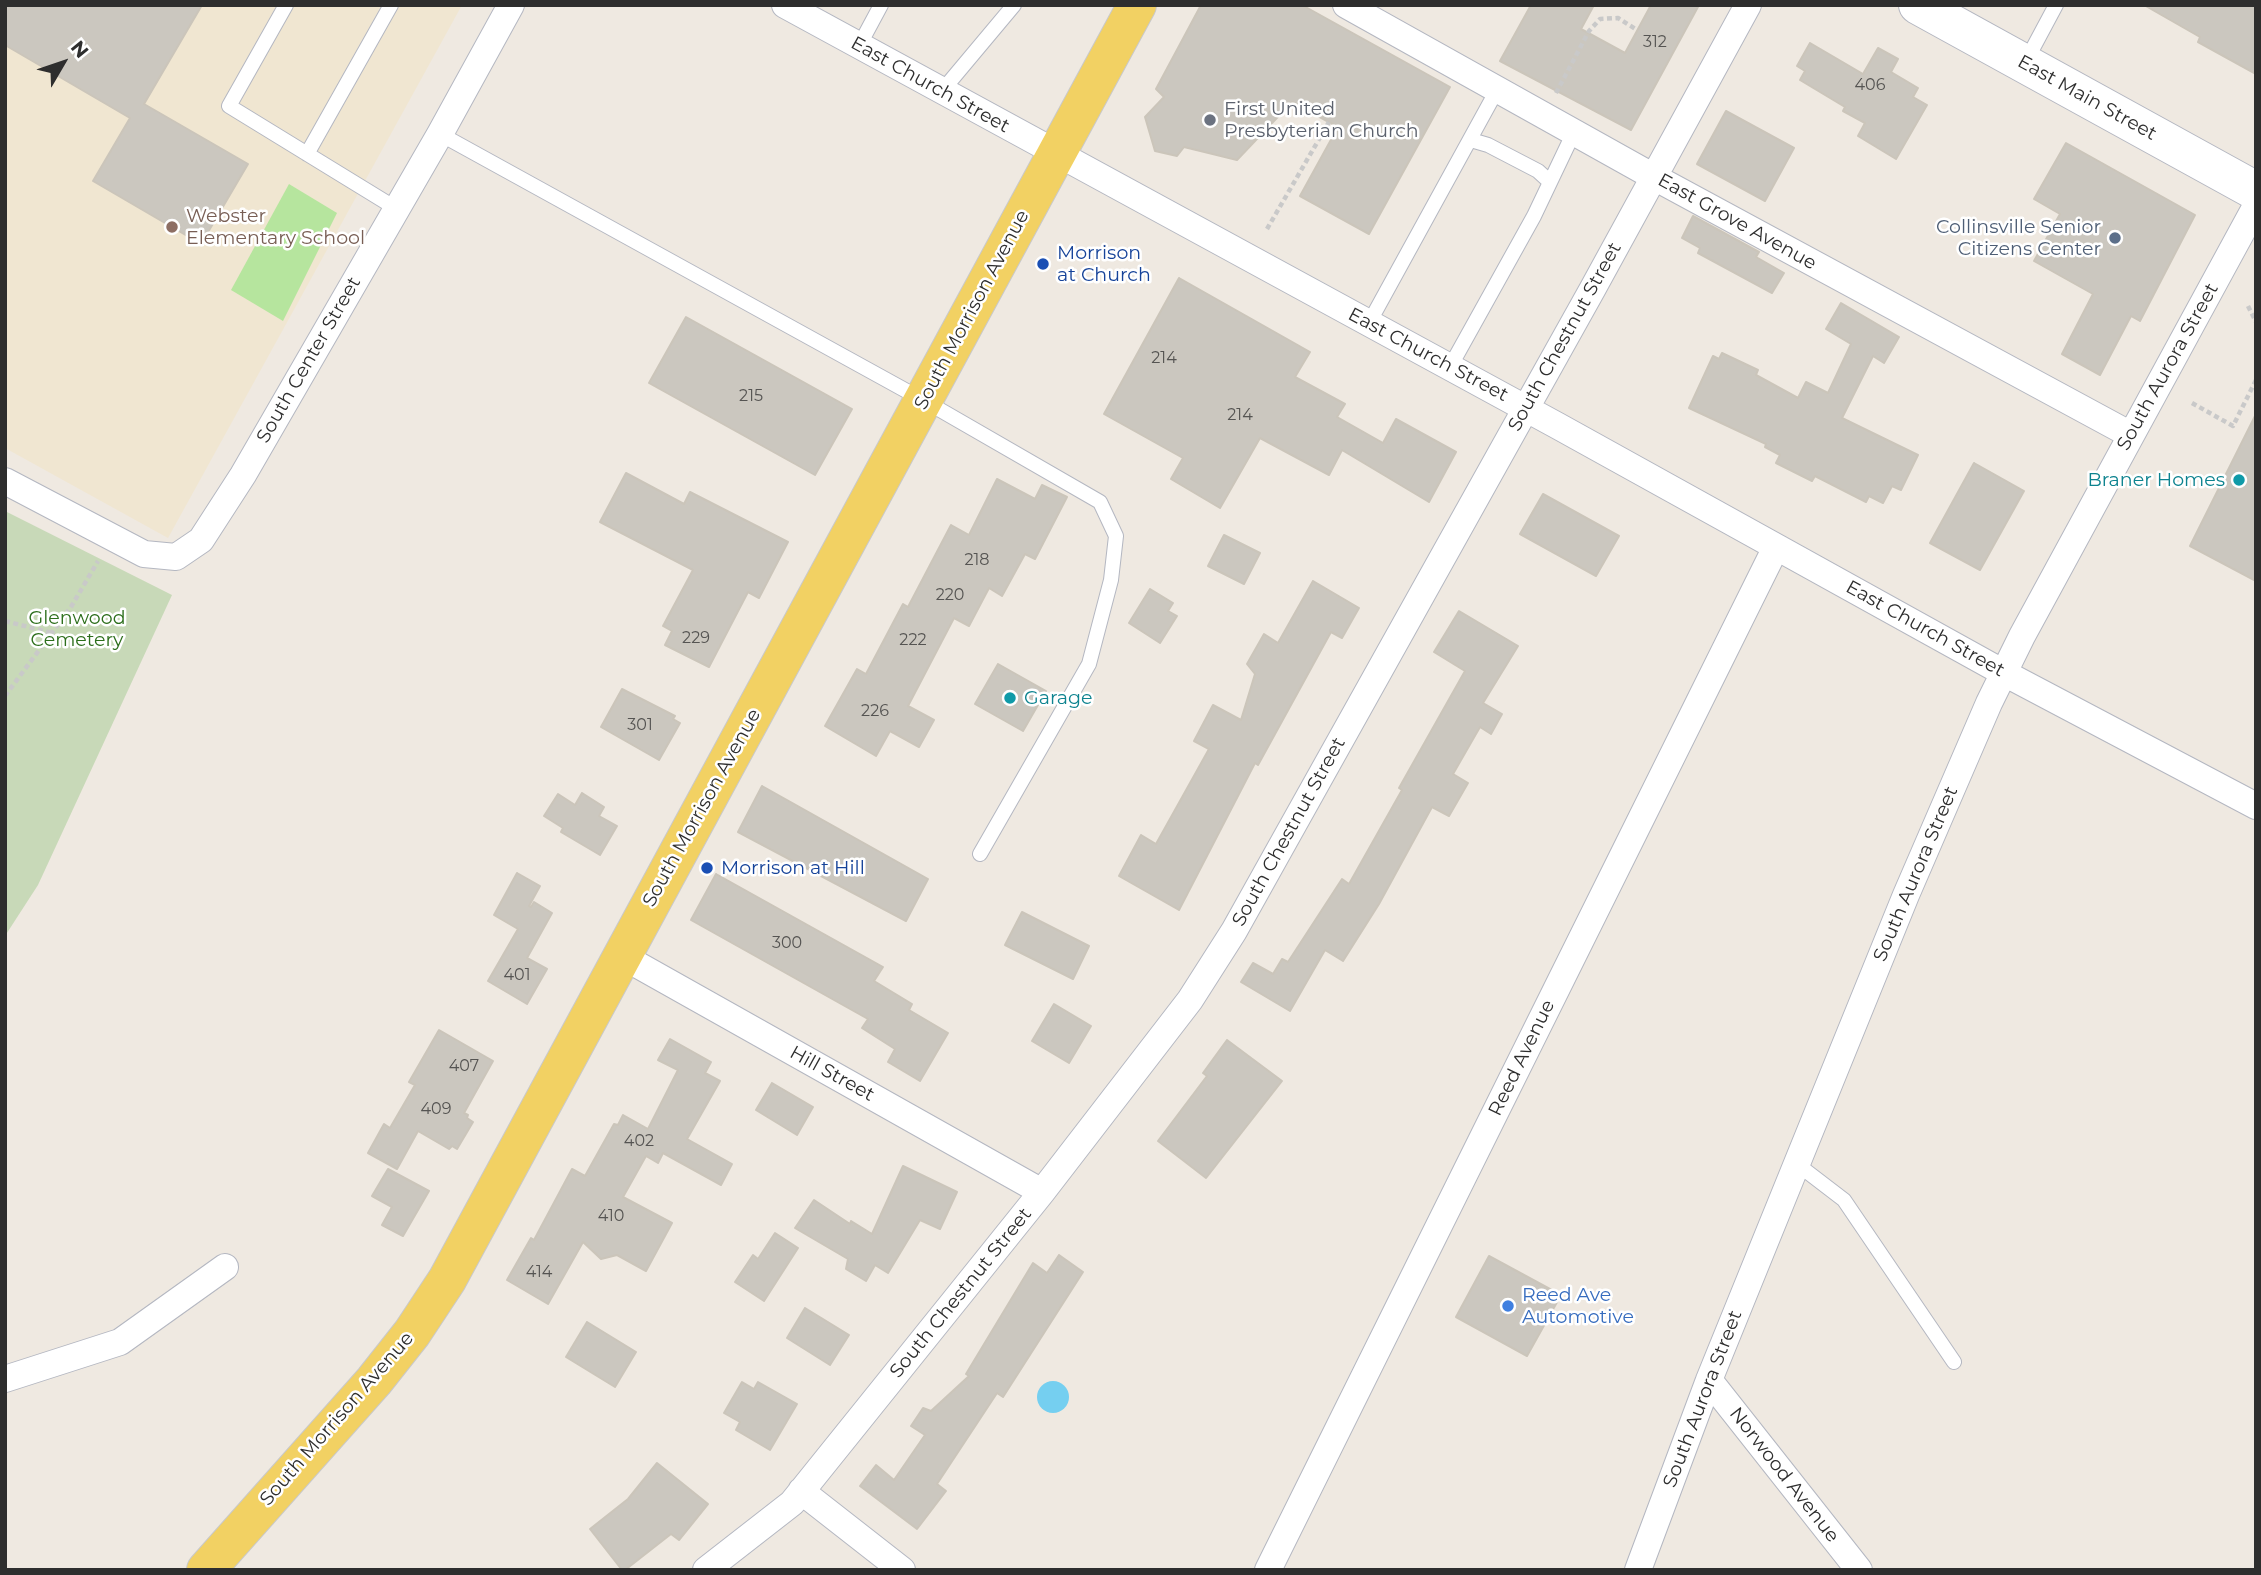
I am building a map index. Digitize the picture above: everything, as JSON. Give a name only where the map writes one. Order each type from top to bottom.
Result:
[{"type":"main road","name":"South Morrison Avenue","points":[[206,1570],[374,1381],[412,1333],[447,1280],[1137,5]]},
{"type":"street","name":"East Church Street","points":[[785,5],[1525,408],[2004,673],[2256,806]]},
{"type":"street","name":"East Grove Avenue","points":[[1346,5],[1654,177],[2131,435]]},
{"type":"street","name":"South Chestnut Street","points":[[706,1570],[792,1503],[1042,1192],[1190,1000],[1234,931],[1748,5]]},
{"type":"street","name":"East Main Street","points":[[1918,5],[2256,191]]},
{"type":"street","name":"South Center Street","points":[[112,537],[144,554],[176,557],[201,540],[243,475],[397,209],[507,7]]},
{"type":"street","name":"South Aurora Street","points":[[1638,1570],[1709,1380],[1906,895],[2004,673],[2256,206]]},
{"type":"street","points":[[5,481],[112,537]]},
{"type":"street","name":"Reed Avenue","points":[[1268,1570],[1776,547]]},
{"type":"street","name":"Hill Street","points":[[622,956],[1042,1192]]},
{"type":"street","points":[[5,1379],[120,1342],[225,1267]]},
{"type":"street","name":"Norwood Avenue","points":[[1709,1380],[1860,1570]]},
{"type":"street","points":[[801,1491],[902,1570]]},
{"type":"lane","points":[[286,5],[229,106],[397,209]]},
{"type":"lane","points":[[307,154],[391,5]]},
{"type":"lane","points":[[859,46],[881,5]]},
{"type":"lane","points":[[2024,64],[2056,5]]},
{"type":"lane","points":[[942,91],[1011,9]]},
{"type":"lane","points":[[1369,323],[1497,90]]},
{"type":"lane","points":[[1450,367],[1534,216],[1574,132]]},
{"type":"lane","points":[[440,134],[923,400],[1101,502],[1116,536],[1111,580],[1089,664],[980,854]]},
{"type":"lane","points":[[1471,140],[1488,145],[1538,171],[1550,182]]},
{"type":"lane","points":[[1797,1164],[1844,1200],[1954,1362]]},
{"type":"path","points":[[1544,116],[1589,31],[1600,19],[1618,18],[1637,30]]},
{"type":"path","points":[[1267,229],[1329,122]]},
{"type":"path","points":[[2248,306],[2256,322]]},
{"type":"path","points":[[2192,403],[2233,426],[2256,380]]},
{"type":"path","points":[[5,695],[71,607],[112,537]]},
{"type":"path","points":[[5,621],[52,633]]},
{"type":"shaded area","name":"Webster Elementary School","points":[[5,5],[462,5],[168,538],[5,448]]},
{"type":"green space","points":[[289,184],[337,213],[283,321],[231,290]]},
{"type":"green space","name":"Glenwood Cemetery","points":[[5,511],[172,595],[38,885],[5,936]]},
{"type":"water","points":[[1053,1381],[1064,1386],[1069,1397],[1064,1408],[1053,1413],[1042,1408],[1037,1397],[1042,1386]]},
{"type":"building","points":[[5,5],[202,5],[144,104],[248,164],[201,244],[93,181],[130,118],[5,45]]},
{"type":"building","name":"First United Presbyterian Church","points":[[1201,5],[1302,5],[1450,87],[1369,234],[1300,196],[1338,127],[1292,102],[1237,160],[1184,147],[1177,156],[1155,151],[1145,117],[1164,97],[1156,89]]},
{"type":"building","points":[[1531,5],[1594,5],[1581,29],[1625,53],[1651,5],[1699,5],[1631,130],[1500,61]]},
{"type":"building","points":[[2144,5],[2256,5],[2256,74],[2198,42],[2200,37]]},
{"type":"building","points":[[1810,43],[1863,74],[1878,48],[1898,59],[1891,72],[1918,88],[1913,97],[1927,105],[1896,159],[1858,136],[1865,123],[1843,111],[1845,107],[1800,80],[1805,71],[1797,66]]},
{"type":"building","points":[[1726,111],[1794,148],[1765,201],[1697,164]]},
{"type":"building","name":"Collinsville Senior Citizens Center","points":[[2066,143],[2195,215],[2140,321],[2131,316],[2100,375],[2062,354],[2093,294],[2034,261],[2060,214],[2034,199]]},
{"type":"building","points":[[1693,216],[1759,252],[1756,257],[1784,273],[1772,293],[1698,253],[1700,248],[1682,238]]},
{"type":"building","points":[[1179,278],[1310,352],[1295,377],[1345,404],[1337,417],[1383,443],[1396,419],[1456,452],[1429,502],[1342,450],[1329,475],[1260,438],[1220,508],[1171,479],[1183,458],[1104,414]]},
{"type":"building","points":[[1841,303],[1899,337],[1884,363],[1873,356],[1842,418],[1918,455],[1901,490],[1892,486],[1883,503],[1869,496],[1866,502],[1815,476],[1812,481],[1776,463],[1780,455],[1765,447],[1766,444],[1689,408],[1713,356],[1719,359],[1722,353],[1758,370],[1756,375],[1798,398],[1806,382],[1828,393],[1851,344],[1826,329]]},
{"type":"building","points":[[686,317],[852,409],[815,475],[649,383]]},
{"type":"building","name":"Braner Homes","points":[[2256,414],[2256,581],[2190,546]]},
{"type":"building","points":[[1974,463],[2024,491],[1980,570],[1930,543]]},
{"type":"building","points":[[626,473],[684,504],[690,492],[788,542],[759,598],[748,592],[709,667],[665,645],[672,631],[663,626],[693,570],[600,522]]},
{"type":"building","points":[[997,479],[1035,499],[1042,485],[1067,497],[1035,559],[1025,554],[1002,596],[989,588],[969,626],[954,618],[908,706],[934,720],[919,747],[890,731],[876,756],[825,726],[857,669],[866,674],[903,604],[908,607],[951,525],[969,535]]},
{"type":"building","points":[[1543,494],[1619,536],[1596,576],[1520,534]]},
{"type":"building","points":[[1224,535],[1260,553],[1244,584],[1208,566]]},
{"type":"building","points":[[1313,581],[1359,608],[1342,638],[1331,632],[1258,765],[1255,763],[1179,910],[1119,876],[1141,835],[1156,844],[1209,749],[1194,741],[1213,705],[1241,720],[1255,674],[1247,664],[1264,634],[1278,643]]},
{"type":"building","points":[[1150,589],[1173,603],[1168,611],[1177,616],[1160,643],[1129,623]]},
{"type":"building","points":[[1459,611],[1518,646],[1483,703],[1502,714],[1491,734],[1480,727],[1453,774],[1468,783],[1449,816],[1432,807],[1379,904],[1343,961],[1325,950],[1290,1011],[1241,982],[1253,963],[1273,974],[1282,959],[1288,962],[1342,879],[1349,884],[1465,671],[1434,652]]},
{"type":"building","name":"Garage","points":[[998,664],[1046,691],[1023,731],[975,704]]},
{"type":"building","points":[[622,689],[675,716],[673,719],[680,723],[659,760],[601,727]]},
{"type":"building","points":[[762,786],[928,879],[906,921],[738,832]]},
{"type":"building","points":[[582,793],[604,807],[599,816],[617,826],[600,855],[561,832],[563,828],[544,816],[558,794],[575,805]]},
{"type":"building","points":[[517,873],[540,886],[529,906],[534,902],[552,913],[527,958],[547,969],[527,1004],[488,981],[518,929],[494,915]]},
{"type":"building","points":[[716,874],[883,967],[874,981],[912,1004],[909,1010],[948,1033],[920,1081],[888,1062],[895,1049],[862,1028],[868,1019],[691,920]]},
{"type":"building","points":[[1022,912],[1089,946],[1073,979],[1005,945]]},
{"type":"building","points":[[1054,1004],[1091,1026],[1069,1063],[1032,1041]]},
{"type":"building","points":[[439,1030],[493,1061],[464,1113],[473,1122],[457,1149],[452,1146],[449,1149],[418,1131],[397,1169],[368,1153],[384,1124],[390,1128],[415,1085],[409,1082]]},
{"type":"building","points":[[670,1039],[711,1062],[705,1073],[720,1081],[687,1139],[732,1164],[721,1185],[663,1153],[658,1163],[646,1156],[623,1197],[672,1223],[646,1271],[617,1255],[601,1259],[583,1242],[548,1304],[507,1280],[531,1238],[534,1240],[572,1169],[585,1176],[614,1124],[618,1125],[623,1115],[648,1129],[678,1070],[658,1060]]},
{"type":"building","points":[[1227,1040],[1282,1081],[1206,1178],[1158,1141],[1207,1076],[1203,1073]]},
{"type":"building","points":[[772,1083],[813,1107],[797,1135],[756,1110]]},
{"type":"building","points":[[903,1166],[957,1192],[940,1229],[920,1220],[888,1273],[875,1265],[866,1281],[846,1269],[848,1259],[795,1228],[814,1200],[850,1224],[851,1221],[872,1234]]},
{"type":"building","points":[[388,1169],[429,1191],[403,1236],[382,1225],[392,1207],[372,1196]]},
{"type":"building","points":[[775,1233],[798,1248],[764,1301],[735,1282],[753,1255],[758,1259]]},
{"type":"building","points":[[1059,1255],[1083,1272],[1003,1397],[997,1393],[937,1484],[946,1491],[917,1529],[860,1486],[876,1465],[894,1480],[925,1435],[911,1426],[923,1408],[931,1411],[969,1376],[966,1374],[1033,1263],[1047,1273]]},
{"type":"building","name":"Reed Ave Automotive","points":[[1489,1256],[1561,1295],[1527,1356],[1456,1317]]},
{"type":"building","points":[[805,1308],[849,1335],[830,1365],[787,1338]]},
{"type":"building","points":[[587,1322],[636,1352],[615,1387],[566,1357]]},
{"type":"building","points":[[742,1382],[754,1389],[758,1382],[797,1404],[770,1450],[736,1430],[740,1422],[724,1413]]},
{"type":"building","points":[[657,1463],[708,1504],[679,1540],[671,1534],[622,1570],[590,1529],[628,1499]]},
{"type":"place","name":"First United Presbyterian Church","points":[[1210,120]]},
{"type":"place","name":"Webster Elementary School","points":[[172,227]]},
{"type":"place","name":"Collinsville Senior Citizens Center","points":[[2115,238]]},
{"type":"place","name":"Morrison at Church","points":[[1043,264]]},
{"type":"place","name":"Braner Homes","points":[[2239,480]]},
{"type":"place","name":"Garage","points":[[1010,698]]},
{"type":"place","name":"Morrison at Hill","points":[[707,868]]},
{"type":"place","name":"Reed Ave Automotive","points":[[1508,1306]]}]
